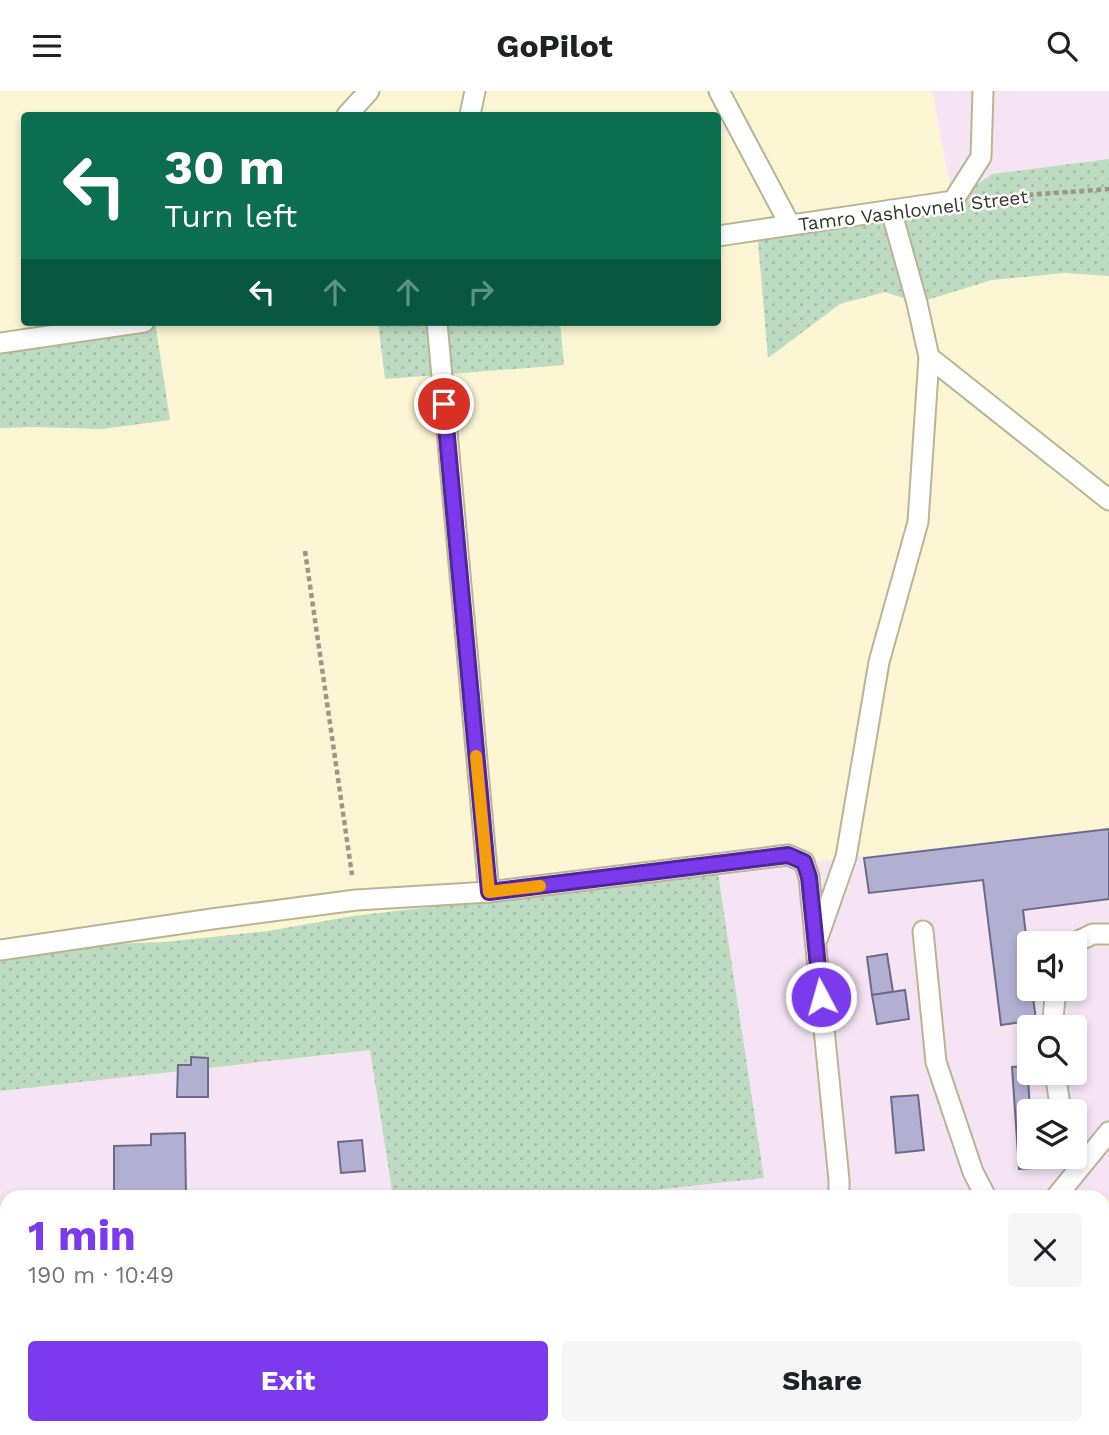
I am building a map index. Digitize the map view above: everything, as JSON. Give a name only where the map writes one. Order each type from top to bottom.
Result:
[{"type":"lane","points":[[349,112],[369,91]]},
{"type":"lane","points":[[471,112],[475,91]]},
{"type":"lane","points":[[719,91],[790,225]]},
{"type":"lane","points":[[953,201],[981,157],[983,91]]},
{"type":"lane","name":"Tamro Vashlovneli Street","points":[[721,236],[953,201]]},
{"type":"lane","points":[[815,944],[846,857],[879,662],[918,522],[929,357],[891,210]]},
{"type":"lane","points":[[0,343],[117,326]]},
{"type":"lane","points":[[437,326],[489,892]]},
{"type":"lane","points":[[929,357],[1109,500]]},
{"type":"lane","points":[[0,950],[356,900],[489,892],[788,855],[804,862],[809,877],[839,1190]]},
{"type":"lane","points":[[923,931],[936,1062],[983,1190]]},
{"type":"lane","points":[[1087,937],[1109,934]]},
{"type":"lane","points":[[1087,1153],[1109,1132]]},
{"type":"lane","points":[[1060,1190],[1072,1169]]},
{"type":"path","name":"Tamro Vashlovneli Street","points":[[953,201],[1109,189]]},
{"type":"path","points":[[305,551],[356,900]]},
{"type":"shaded area","points":[[932,91],[1109,91],[1109,159],[992,174],[953,201]]},
{"type":"shaded area","points":[[1109,828],[1109,1190],[654,1190],[763,1178],[718,873]]},
{"type":"shaded area","points":[[371,1050],[392,1190],[0,1190],[0,1091]]},
{"type":"green space","points":[[1109,159],[1109,276],[1064,273],[992,280],[917,303],[885,292],[840,304],[768,358],[757,230],[953,201],[992,174]]},
{"type":"green space","points":[[117,326],[156,326],[170,420],[102,429],[0,428],[0,343]]},
{"type":"green space","points":[[378,326],[560,326],[564,365],[385,379]]},
{"type":"green space","points":[[718,873],[764,1178],[654,1190],[392,1190],[370,1050],[0,1091],[0,955],[59,946],[165,942],[268,931],[353,916]]},
{"type":"building","points":[[1109,829],[1109,899],[1023,910],[1026,931],[1017,931],[1017,1001],[1034,1001],[1035,1015],[1017,1015],[1017,1023],[1001,1025],[983,880],[869,893],[864,858]]},
{"type":"building","points":[[887,954],[893,992],[872,995],[867,957]]},
{"type":"building","points":[[905,990],[909,1019],[877,1024],[872,995]]},
{"type":"building","points":[[191,1057],[208,1058],[208,1097],[177,1097],[178,1065],[191,1065]]},
{"type":"building","points":[[1012,1067],[1017,1067],[1017,1085],[1028,1085],[1029,1099],[1017,1099],[1017,1140]]},
{"type":"building","points":[[918,1095],[924,1150],[896,1153],[891,1097]]},
{"type":"building","points":[[185,1133],[186,1190],[114,1190],[114,1146],[151,1145],[151,1134]]},
{"type":"building","points":[[362,1140],[365,1171],[341,1173],[338,1142]]},
{"type":"slow traffic","points":[[476,756],[489,892],[540,886]]},
{"type":"route","points":[[444,404],[489,892],[788,855],[804,862],[809,877],[821,997]]}]
